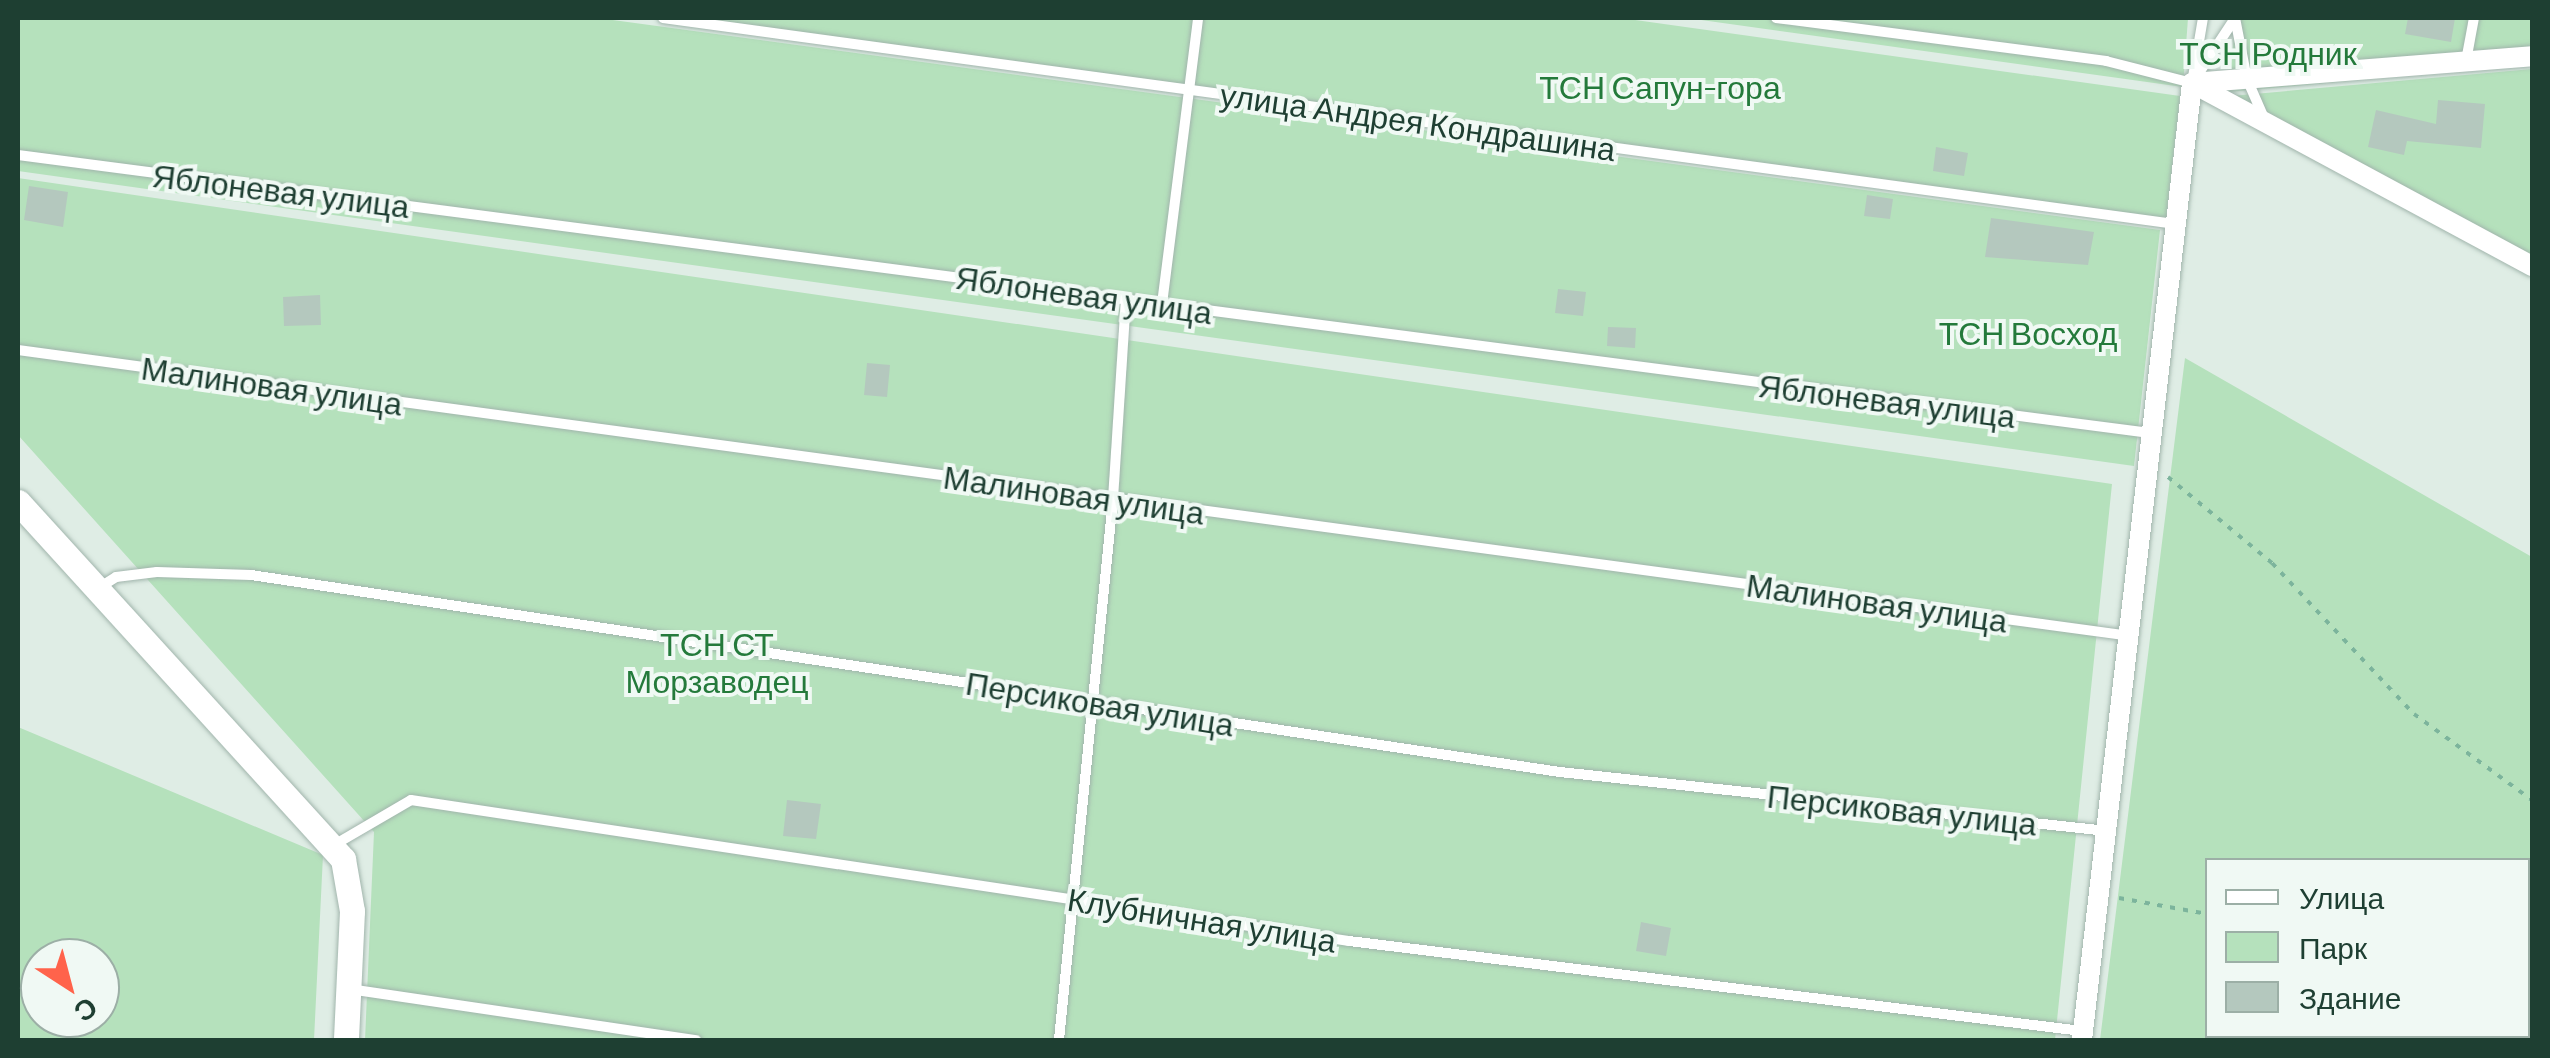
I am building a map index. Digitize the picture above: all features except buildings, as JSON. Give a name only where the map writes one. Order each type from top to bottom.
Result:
[{"type":"street","points":[[2192,83],[2532,56]]},
{"type":"street","points":[[2192,83],[2532,266]]},
{"type":"street","points":[[2083,1036],[2192,83]]},
{"type":"street","points":[[18,502],[334,844],[350,878],[346,1040]]},
{"type":"lane","name":"улица Андрея Кондрашина","points":[[662,18],[2174,224]]},
{"type":"lane","points":[[1162,304],[1186,89],[1198,18]]},
{"type":"lane","points":[[1776,18],[2106,61],[2192,83]]},
{"type":"lane","points":[[2192,83],[2203,18]]},
{"type":"lane","points":[[2192,83],[2235,18]]},
{"type":"lane","points":[[2235,18],[2246,79],[2267,124]]},
{"type":"lane","points":[[2466,61],[2474,18]]},
{"type":"lane","name":"Яблоневая улица","points":[[18,155],[2150,433]]},
{"type":"lane","points":[[1059,1040],[1089,701],[1113,500],[1126,299]]},
{"type":"lane","name":"Малиновая улица","points":[[18,350],[2131,636]]},
{"type":"lane","name":"Персиковая улица","points":[[96,590],[116,577],[156,572],[251,575],[1560,772],[2108,830]]},
{"type":"lane","name":"Клубничная улица","points":[[334,844],[410,800],[1349,941],[2083,1036]]},
{"type":"lane","points":[[348,989],[696,1040]]},
{"type":"path","points":[[2147,463],[2272,562],[2414,714],[2532,800]]},
{"type":"path","points":[[2100,893],[2205,913]]},
{"type":"green space","name":"ТСН Восход","points":[[18,18],[598,18],[2160,230],[2134,466],[18,171]]},
{"type":"green space","name":"ТСН Сапун-гора","points":[[693,18],[1621,18],[2180,96],[2166,219]]},
{"type":"green space","points":[[1687,18],[2188,18],[2183,87]]},
{"type":"green space","name":"ТСН Родник","points":[[2236,18],[2532,18],[2532,64],[2228,92]]},
{"type":"green space","points":[[2532,69],[2532,259],[2231,96]]},
{"type":"green space","name":"ТСН СТ Морзаводец","points":[[18,178],[2112,484],[2055,1040],[365,1040],[374,832],[18,435]]},
{"type":"green space","points":[[2185,358],[2532,557],[2532,1040],[2100,1040]]},
{"type":"green space","points":[[18,727],[323,855],[314,1040],[18,1040]]}]
